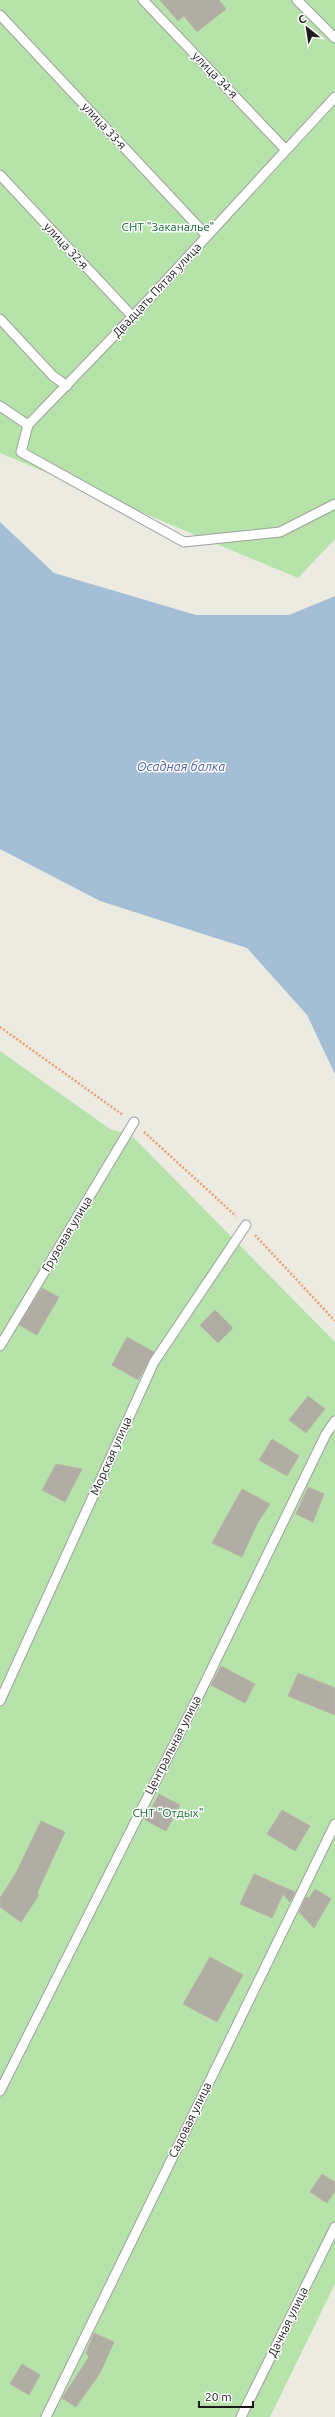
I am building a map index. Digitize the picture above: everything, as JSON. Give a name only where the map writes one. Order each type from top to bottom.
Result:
[{"type":"lane","name":"улица 34-я","points":[[143,0],[286,150]]},
{"type":"lane","points":[[297,0],[335,38]]},
{"type":"lane","name":"улица 33-я","points":[[0,16],[207,236]]},
{"type":"lane","name":"Двадцать Пятая улица","points":[[335,98],[132,317],[28,426],[21,452],[184,542],[280,532],[335,504]]},
{"type":"lane","name":"улица 32-я","points":[[0,175],[132,317]]},
{"type":"lane","points":[[0,319],[53,376],[67,386]]},
{"type":"lane","points":[[0,406],[28,426]]},
{"type":"lane","name":"Грузовая улица","points":[[0,1346],[134,1122]]},
{"type":"lane","name":"Морская улица","points":[[0,1701],[154,1362],[246,1225]]},
{"type":"lane","name":"Центральная улица","points":[[0,2091],[201,1691],[326,1434],[335,1421]]},
{"type":"lane","name":"Садовая улица","points":[[46,2417],[335,1824]]},
{"type":"lane","name":"Дачная улица","points":[[241,2417],[335,2227]]},
{"type":"path","points":[[0,1026],[134,1122],[246,1225],[335,1321]]},
{"type":"green space","name":"СНТ \"Заканалье\"","points":[[0,0],[335,0],[335,539],[298,578],[0,453]]},
{"type":"green space","name":"СНТ \"Отдых\"","points":[[0,1051],[110,1129],[132,1136],[335,1342],[335,2284],[270,2417],[0,2417]]},
{"type":"water","name":"Осадная балка","points":[[0,522],[54,573],[196,615],[289,615],[335,596],[335,1074],[307,1015],[247,948],[100,901],[0,849]]},
{"type":"building","points":[[160,0],[219,0],[226,9],[197,32],[184,16],[178,21]]},
{"type":"building","points":[[42,1288],[59,1297],[37,1335],[19,1325]]},
{"type":"building","points":[[215,1310],[233,1328],[218,1343],[200,1325]]},
{"type":"building","points":[[127,1337],[154,1352],[138,1380],[112,1365]]},
{"type":"building","points":[[308,1396],[325,1409],[306,1433],[289,1420]]},
{"type":"building","points":[[272,1439],[299,1456],[287,1476],[259,1460]]},
{"type":"building","points":[[56,1464],[82,1469],[65,1502],[42,1490]]},
{"type":"building","points":[[308,1487],[324,1494],[313,1522],[296,1514]]},
{"type":"building","points":[[242,1489],[270,1504],[257,1524],[242,1557],[212,1543]]},
{"type":"building","points":[[221,1666],[255,1684],[245,1703],[211,1685]]},
{"type":"building","points":[[298,1673],[335,1688],[335,1715],[288,1696]]},
{"type":"building","points":[[159,1794],[180,1805],[166,1831],[145,1820]]},
{"type":"building","points":[[282,1810],[310,1826],[295,1851],[267,1834]]},
{"type":"building","points":[[41,1821],[65,1832],[37,1893],[39,1895],[21,1922],[0,1907],[0,1898],[16,1873]]},
{"type":"building","points":[[254,1874],[295,1892],[290,1902],[283,1894],[272,1918],[240,1904]]},
{"type":"building","points":[[315,1889],[331,1899],[314,1928],[299,1912],[306,1897],[309,1898]]},
{"type":"building","points":[[210,1957],[243,1975],[217,2022],[183,2004]]},
{"type":"building","points":[[322,2174],[335,2182],[335,2191],[327,2203],[310,2192]]},
{"type":"building","points":[[94,2333],[114,2342],[100,2373],[76,2407],[62,2398],[89,2357],[86,2353]]},
{"type":"building","points":[[22,2364],[40,2375],[29,2395],[10,2384]]}]
